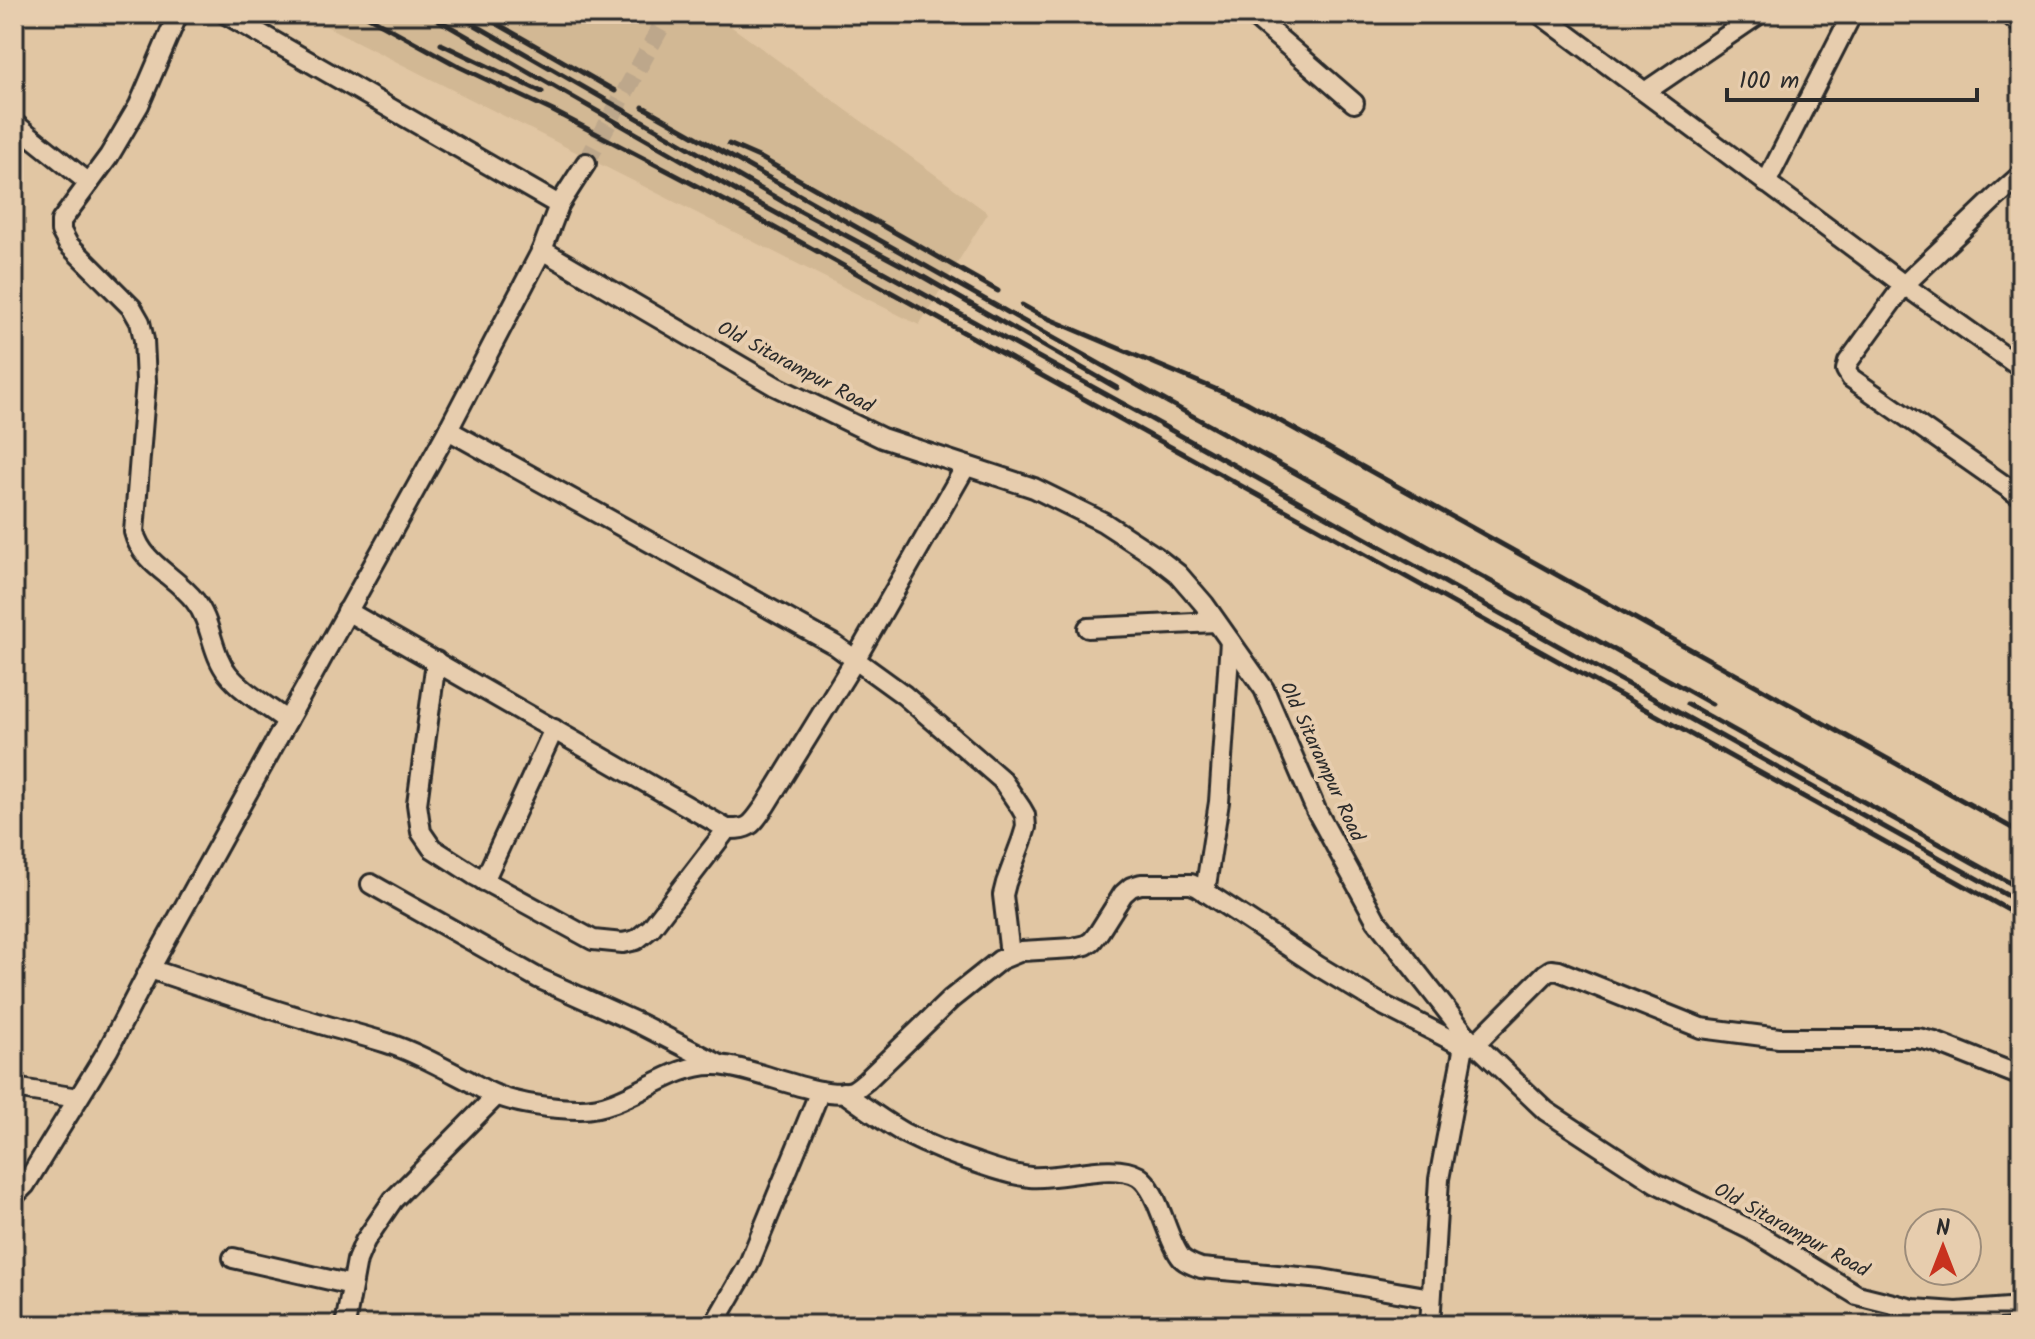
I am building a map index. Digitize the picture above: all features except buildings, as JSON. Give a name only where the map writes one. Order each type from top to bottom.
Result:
[{"type":"street","points":[[178,14],[139,105],[109,156],[61,221],[61,231],[68,244],[132,308],[140,322],[146,381],[134,532],[137,544],[198,603],[227,674],[287,721]]},
{"type":"street","points":[[226,14],[559,205]]},
{"type":"street","points":[[1251,14],[1354,103]]},
{"type":"street","points":[[1540,14],[1904,285],[2021,368]]},
{"type":"street","points":[[1645,92],[1759,14]]},
{"type":"street","points":[[1766,183],[1852,14]]},
{"type":"street","points":[[2009,14],[2021,25]]},
{"type":"street","points":[[14,123],[89,183]]},
{"type":"street","points":[[14,1196],[25,1185],[108,1050],[448,430],[542,250],[559,205],[586,163]]},
{"type":"street","points":[[2021,175],[1904,285],[1848,362],[1846,370],[1851,378],[2021,497]]},
{"type":"street","name":"Old Sitarampur Road","points":[[542,250],[775,386],[882,438],[1034,488],[1103,522],[1178,574],[1264,689],[1316,810],[1376,920],[1468,1042],[1546,1111],[1656,1183],[1751,1230],[1857,1295],[1913,1309],[1957,1312],[2021,1307]]},
{"type":"street","points":[[448,430],[835,645],[904,695],[1002,780],[1025,815],[1026,827],[1003,895],[1010,955]]},
{"type":"street","points":[[347,611],[727,829],[741,830],[752,824],[765,806],[855,660],[966,466]]},
{"type":"street","points":[[1088,628],[1216,622]]},
{"type":"street","points":[[1205,892],[1219,802],[1230,641]]},
{"type":"street","points":[[436,661],[417,804],[421,832],[432,848],[484,881],[593,940],[623,943],[636,940],[651,928],[727,829]]},
{"type":"street","points":[[484,881],[554,729]]},
{"type":"street","points":[[371,884],[538,978],[721,1065]]},
{"type":"street","points":[[150,969],[395,1046],[496,1096],[559,1108],[596,1108],[614,1103],[700,1066],[736,1067],[820,1091],[843,1092],[854,1090],[866,1081],[951,999],[1000,960],[1037,949],[1086,945],[1131,887],[1141,884],[1191,884],[1381,1004],[1468,1042]]},
{"type":"street","points":[[1430,1325],[1439,1179],[1468,1042],[1551,970],[1701,1028],[1779,1038],[1918,1038],[2021,1076]]},
{"type":"street","points":[[14,1088],[78,1098]]},
{"type":"street","points":[[714,1325],[748,1266],[820,1091]]},
{"type":"street","points":[[843,1092],[902,1132],[950,1154],[995,1169],[1029,1177],[1111,1170],[1136,1174],[1145,1181],[1180,1257],[1201,1268],[1322,1279],[1431,1298]]},
{"type":"street","points":[[345,1325],[357,1260],[365,1241],[393,1200],[496,1096]]},
{"type":"street","points":[[233,1258],[352,1285]]},
{"type":"shaded area","points":[[302,14],[714,14],[988,213],[919,325]]},
{"type":"tunnel","points":[[586,163],[668,14]]},
{"type":"railway","points":[[363,14],[460,67],[553,111],[737,207],[2021,917]]},
{"type":"railway","points":[[428,14],[745,196],[2021,903]]},
{"type":"railway","points":[[456,14],[1117,388]]},
{"type":"railway","points":[[480,14],[615,91]]},
{"type":"railway","points":[[441,44],[542,92]]},
{"type":"railway","points":[[643,107],[1712,704]]},
{"type":"railway","points":[[729,144],[761,158],[874,222]]},
{"type":"railway","points":[[866,216],[998,291]]},
{"type":"railway","points":[[1022,305],[1246,402],[2021,833]]},
{"type":"railway","points":[[1687,704],[2021,889]]}]
